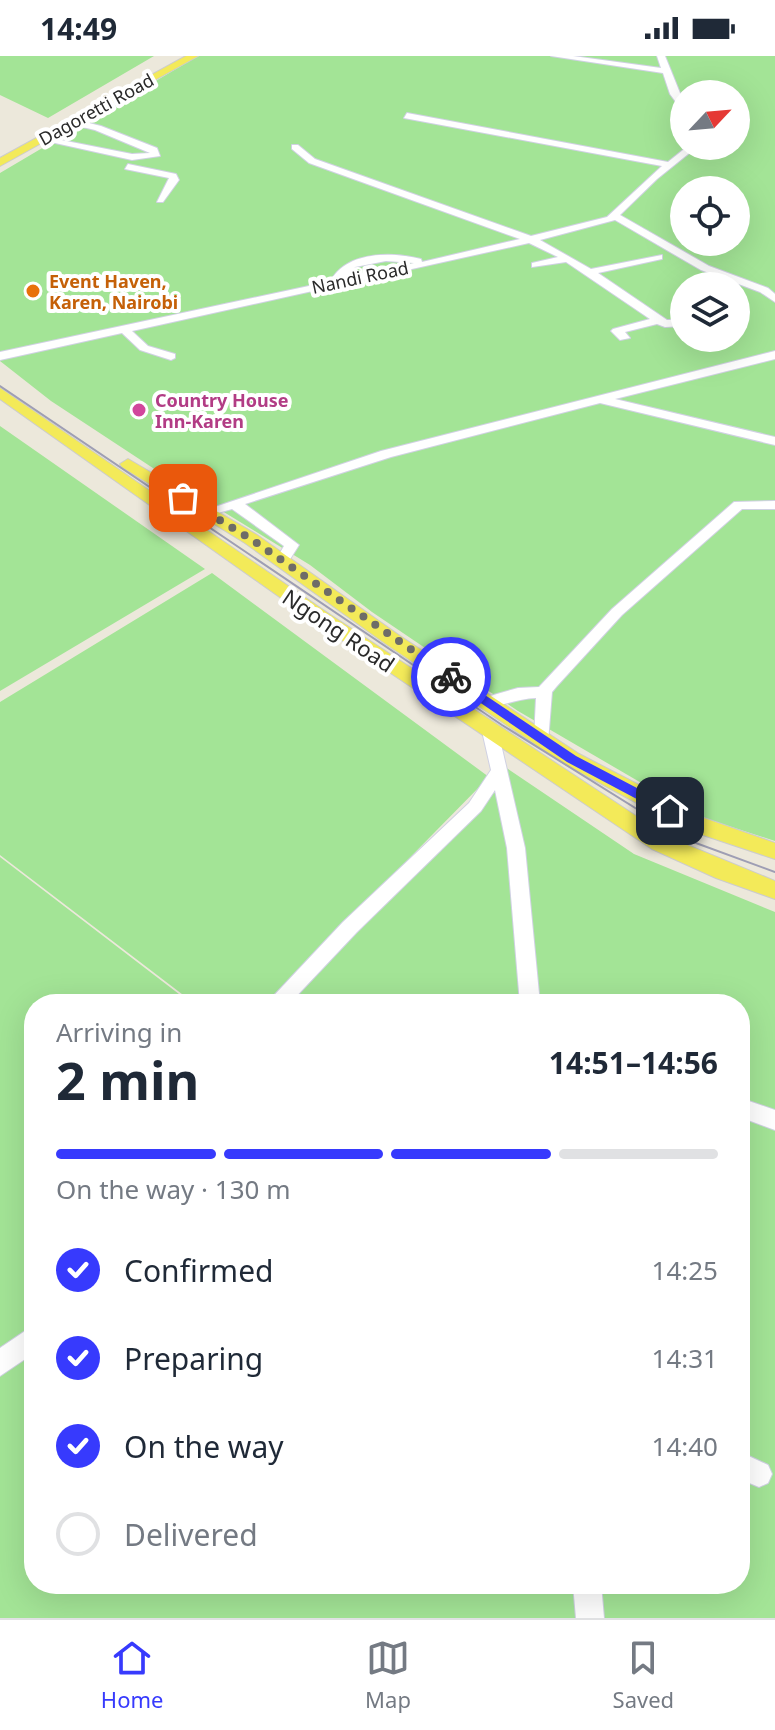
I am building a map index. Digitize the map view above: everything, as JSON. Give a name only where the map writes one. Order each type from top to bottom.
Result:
[{"type":"main road","name":"Dagoretti Road","points":[[0,155],[176,56]]},
{"type":"main road","name":"Dagoretti Road","points":[[0,163],[193,56]]},
{"type":"main road","name":"Ngong Road","points":[[0,380],[282,561],[393,640],[606,778],[693,823],[775,851]]},
{"type":"main road","name":"Ngong Road","points":[[0,392],[409,677],[660,843],[724,872],[775,890]]},
{"type":"street","points":[[555,56],[667,71]]},
{"type":"street","points":[[661,56],[671,80]]},
{"type":"street","points":[[407,116],[670,165]]},
{"type":"street","points":[[41,139],[132,157],[155,156],[154,150],[98,128],[73,122]]},
{"type":"street","points":[[295,147],[312,161],[532,240],[568,258],[670,325]]},
{"type":"street","points":[[132,157],[127,166],[130,169],[173,176],[174,180],[160,200]]},
{"type":"street","name":"Nandi Road","points":[[0,356],[532,240],[611,219],[676,160]]},
{"type":"street","points":[[613,215],[705,268],[764,290],[775,299]]},
{"type":"street","points":[[590,272],[658,257]]},
{"type":"street","points":[[536,265],[568,258]]},
{"type":"street","points":[[624,338],[617,331],[659,320]]},
{"type":"street","points":[[124,329],[144,348],[171,356]]},
{"type":"street","points":[[207,512],[386,454],[775,355]]},
{"type":"street","points":[[599,399],[775,441]]},
{"type":"street","points":[[239,502],[238,507],[292,545],[282,561]]},
{"type":"street","points":[[542,738],[544,692],[617,612],[739,505],[775,505]]},
{"type":"street","points":[[489,702],[518,693],[544,692]]},
{"type":"street","points":[[490,731],[516,848],[529,994]]},
{"type":"street","points":[[286,994],[350,927],[475,807],[500,770]]},
{"type":"street","points":[[750,1111],[775,1120]]},
{"type":"street","points":[[0,1364],[24,1345]]},
{"type":"street","points":[[588,1594],[590,1618]]},
{"type":"green space","points":[[0,56],[154,56],[48,118],[0,95]]},
{"type":"green space","points":[[198,56],[775,56],[775,841],[698,816],[518,711],[372,612],[310,565],[51,401],[0,361],[0,173]]},
{"type":"green space","points":[[0,426],[205,569],[0,691]]},
{"type":"green space","points":[[212,573],[489,777],[276,994],[182,994],[0,855],[0,702]]},
{"type":"green space","points":[[505,767],[634,854],[775,912],[775,1618],[0,1618],[0,857],[179,994],[24,994],[24,1594],[750,1594],[750,994],[294,994]]},
{"type":"tram line","points":[[0,386],[502,725],[685,839],[775,872]]},
{"type":"way so far","points":[[183,498],[251,539],[393,640],[451,677]]},
{"type":"place","name":"Event Haven, Karen, Nairobi","points":[[33,291]]},
{"type":"place","name":"Country House Inn-Karen","points":[[139,410]]},
{"type":"route","points":[[451,677],[572,759],[670,811]]}]
